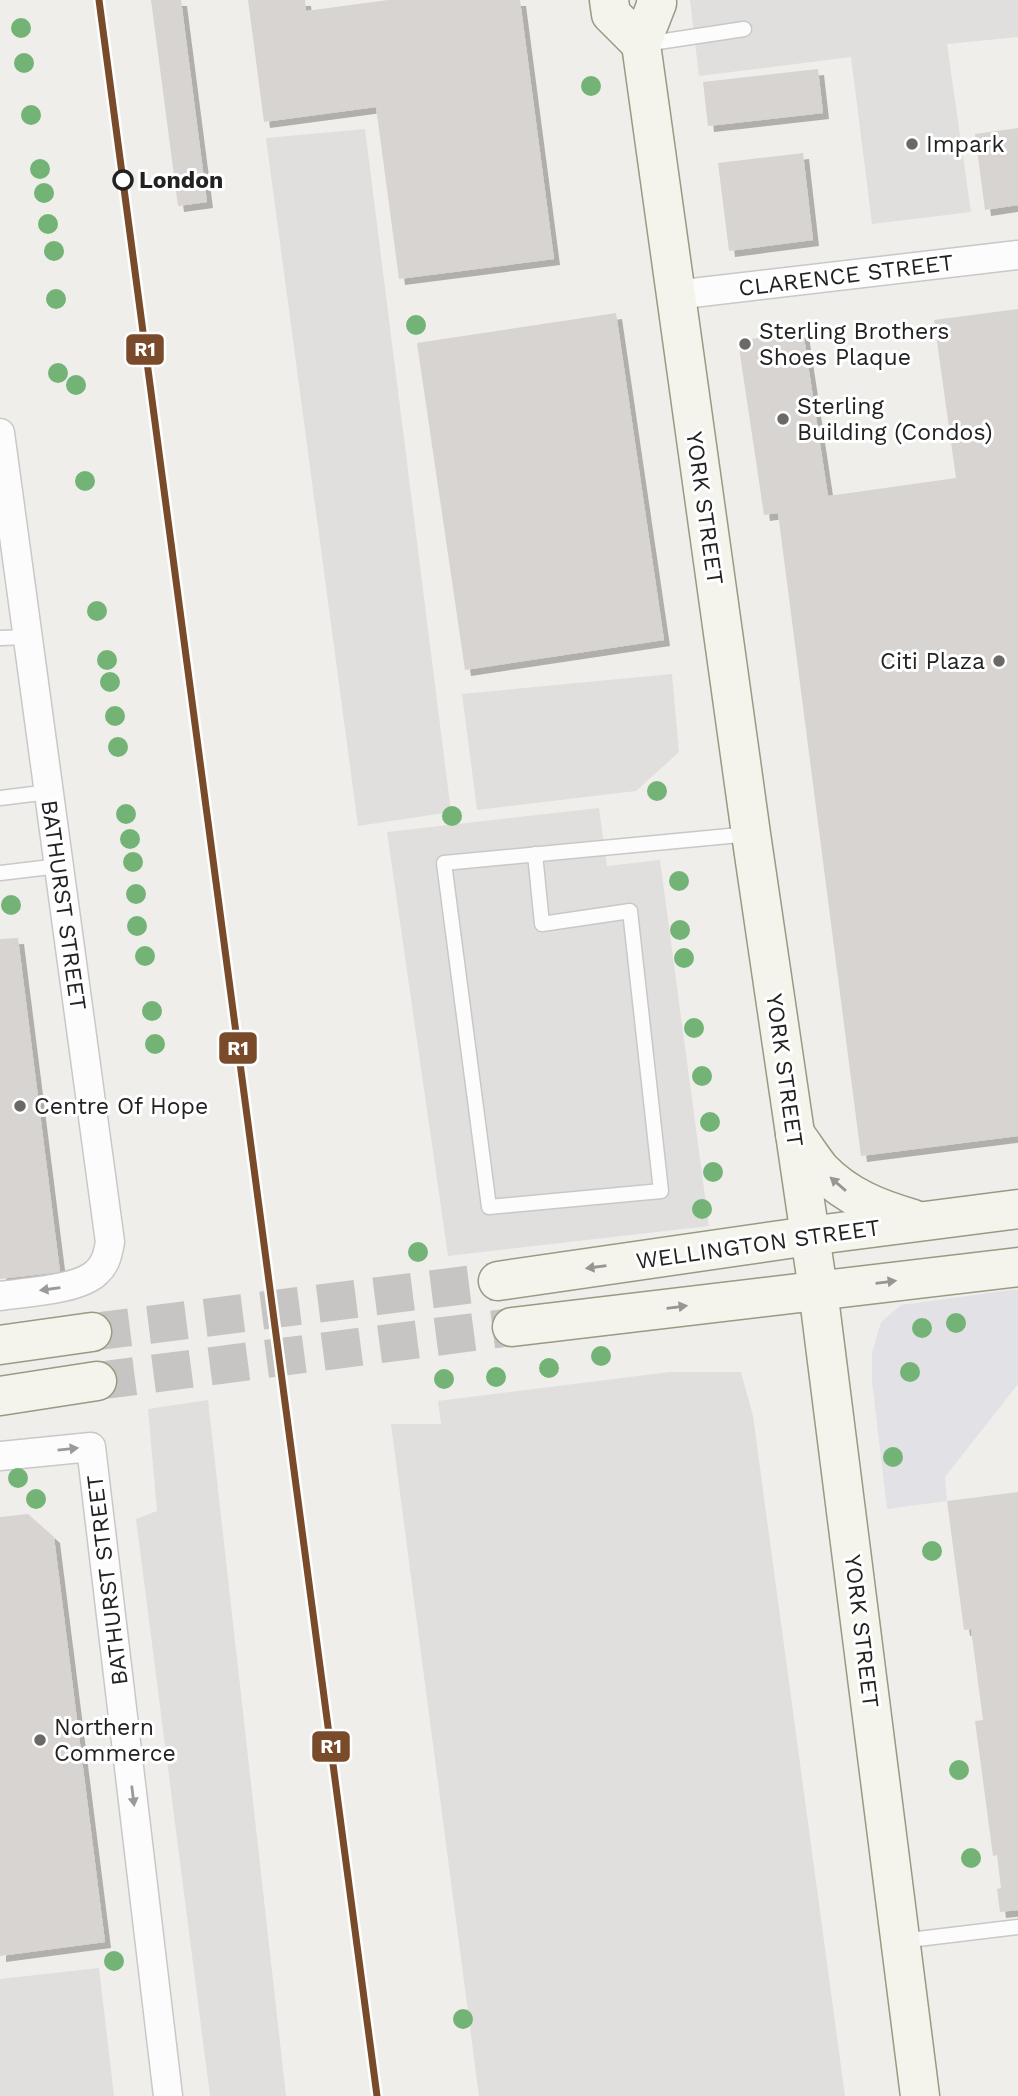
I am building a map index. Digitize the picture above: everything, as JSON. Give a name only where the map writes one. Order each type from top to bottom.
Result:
[{"type":"main road","points":[[609,0],[611,14],[641,44]]},
{"type":"main road","name":"YORK STREET","points":[[656,0],[641,44],[674,296],[818,1290],[920,2096]]},
{"type":"main road","points":[[794,1134],[822,1170],[851,1195],[882,1210],[922,1221]]},
{"type":"main road","name":"WELLINGTON STREET","points":[[498,1281],[1018,1209]]},
{"type":"main road","points":[[512,1327],[1018,1267]]},
{"type":"main road","points":[[0,1345],[92,1332]]},
{"type":"main road","points":[[0,1396],[97,1381]]},
{"type":"street","name":"CLARENCE STREET","points":[[674,296],[1018,255]]},
{"type":"street","name":"BATHURST STREET","points":[[0,433],[110,1242],[107,1258],[97,1272],[84,1282],[0,1296]]},
{"type":"street","name":"BATHURST STREET","points":[[0,1457],[91,1447],[168,2096]]},
{"type":"lane","points":[[641,44],[744,29]]},
{"type":"lane","points":[[0,638],[29,637]]},
{"type":"lane","points":[[0,798],[49,792]]},
{"type":"lane","points":[[535,854],[542,924],[631,911],[662,1191],[489,1207],[444,863],[535,854],[751,834]]},
{"type":"lane","points":[[0,873],[59,866]]},
{"type":"lane","points":[[901,1941],[1018,1927]]},
{"type":"shaded area","name":"Impark","points":[[690,0],[1018,0],[1018,37],[947,44],[971,212],[872,224],[851,57],[699,76]]},
{"type":"shaded area","points":[[365,129],[451,812],[358,826],[266,138]]},
{"type":"shaded area","points":[[672,674],[679,752],[636,791],[477,810],[462,694]]},
{"type":"shaded area","points":[[599,808],[607,866],[660,860],[709,1226],[448,1256],[387,832]]},
{"type":"shaded area","points":[[1018,1289],[1018,1384],[945,1477],[947,1501],[887,1509],[872,1381],[872,1353],[881,1322],[901,1305]]},
{"type":"shaded area","points":[[670,1372],[741,1372],[753,1416],[845,2096],[479,2096],[391,1424],[441,1424],[438,1401]]},
{"type":"shaded area","points":[[208,1400],[286,2096],[210,2096],[136,1519],[157,1511],[148,1409]]},
{"type":"shaded area","points":[[99,1968],[114,2096],[0,2096],[0,1979]]},
{"type":"building","points":[[151,0],[181,0],[207,202],[178,206]]},
{"type":"building","name":"London","points":[[248,0],[305,0],[306,11],[388,0],[520,0],[554,259],[399,279],[376,107],[264,122]]},
{"type":"building","points":[[818,69],[823,113],[708,126],[703,82]]},
{"type":"building","points":[[1018,128],[1018,205],[985,210],[975,134]]},
{"type":"building","points":[[803,153],[813,240],[729,251],[718,163]]},
{"type":"building","points":[[1018,309],[1018,1136],[861,1156],[778,513],[764,515],[738,341],[803,331],[828,496],[956,478],[934,320]]},
{"type":"building","points":[[616,313],[664,640],[465,670],[417,343]]},
{"type":"building","name":"Centre Of Hope","points":[[18,938],[60,1272],[0,1279],[0,939]]},
{"type":"building","points":[[1018,1492],[1018,1910],[1000,1912],[997,1889],[1001,1888],[997,1855],[993,1856],[975,1721],[983,1720],[971,1629],[964,1630],[947,1501]]},
{"type":"building","name":"Northern Commerce","points":[[28,1514],[54,1537],[105,1942],[0,1956],[0,1517]]},
{"type":"tunnel","points":[[92,1332],[498,1281]]},
{"type":"tunnel","points":[[97,1381],[512,1327]]},
{"type":"transit line","name":"R1","points":[[99,0],[377,2096]]},
{"type":"place","name":"Impark","points":[[912,144]]},
{"type":"place","name":"London","points":[[123,180]]},
{"type":"place","name":"Sterling Brothers Shoes Plaque","points":[[745,344]]},
{"type":"place","name":"Sterling Building (Condos)","points":[[783,419]]},
{"type":"place","name":"Citi Plaza","points":[[999,661]]},
{"type":"place","name":"Centre Of Hope","points":[[20,1106]]},
{"type":"place","name":"Northern Commerce","points":[[40,1740]]}]
